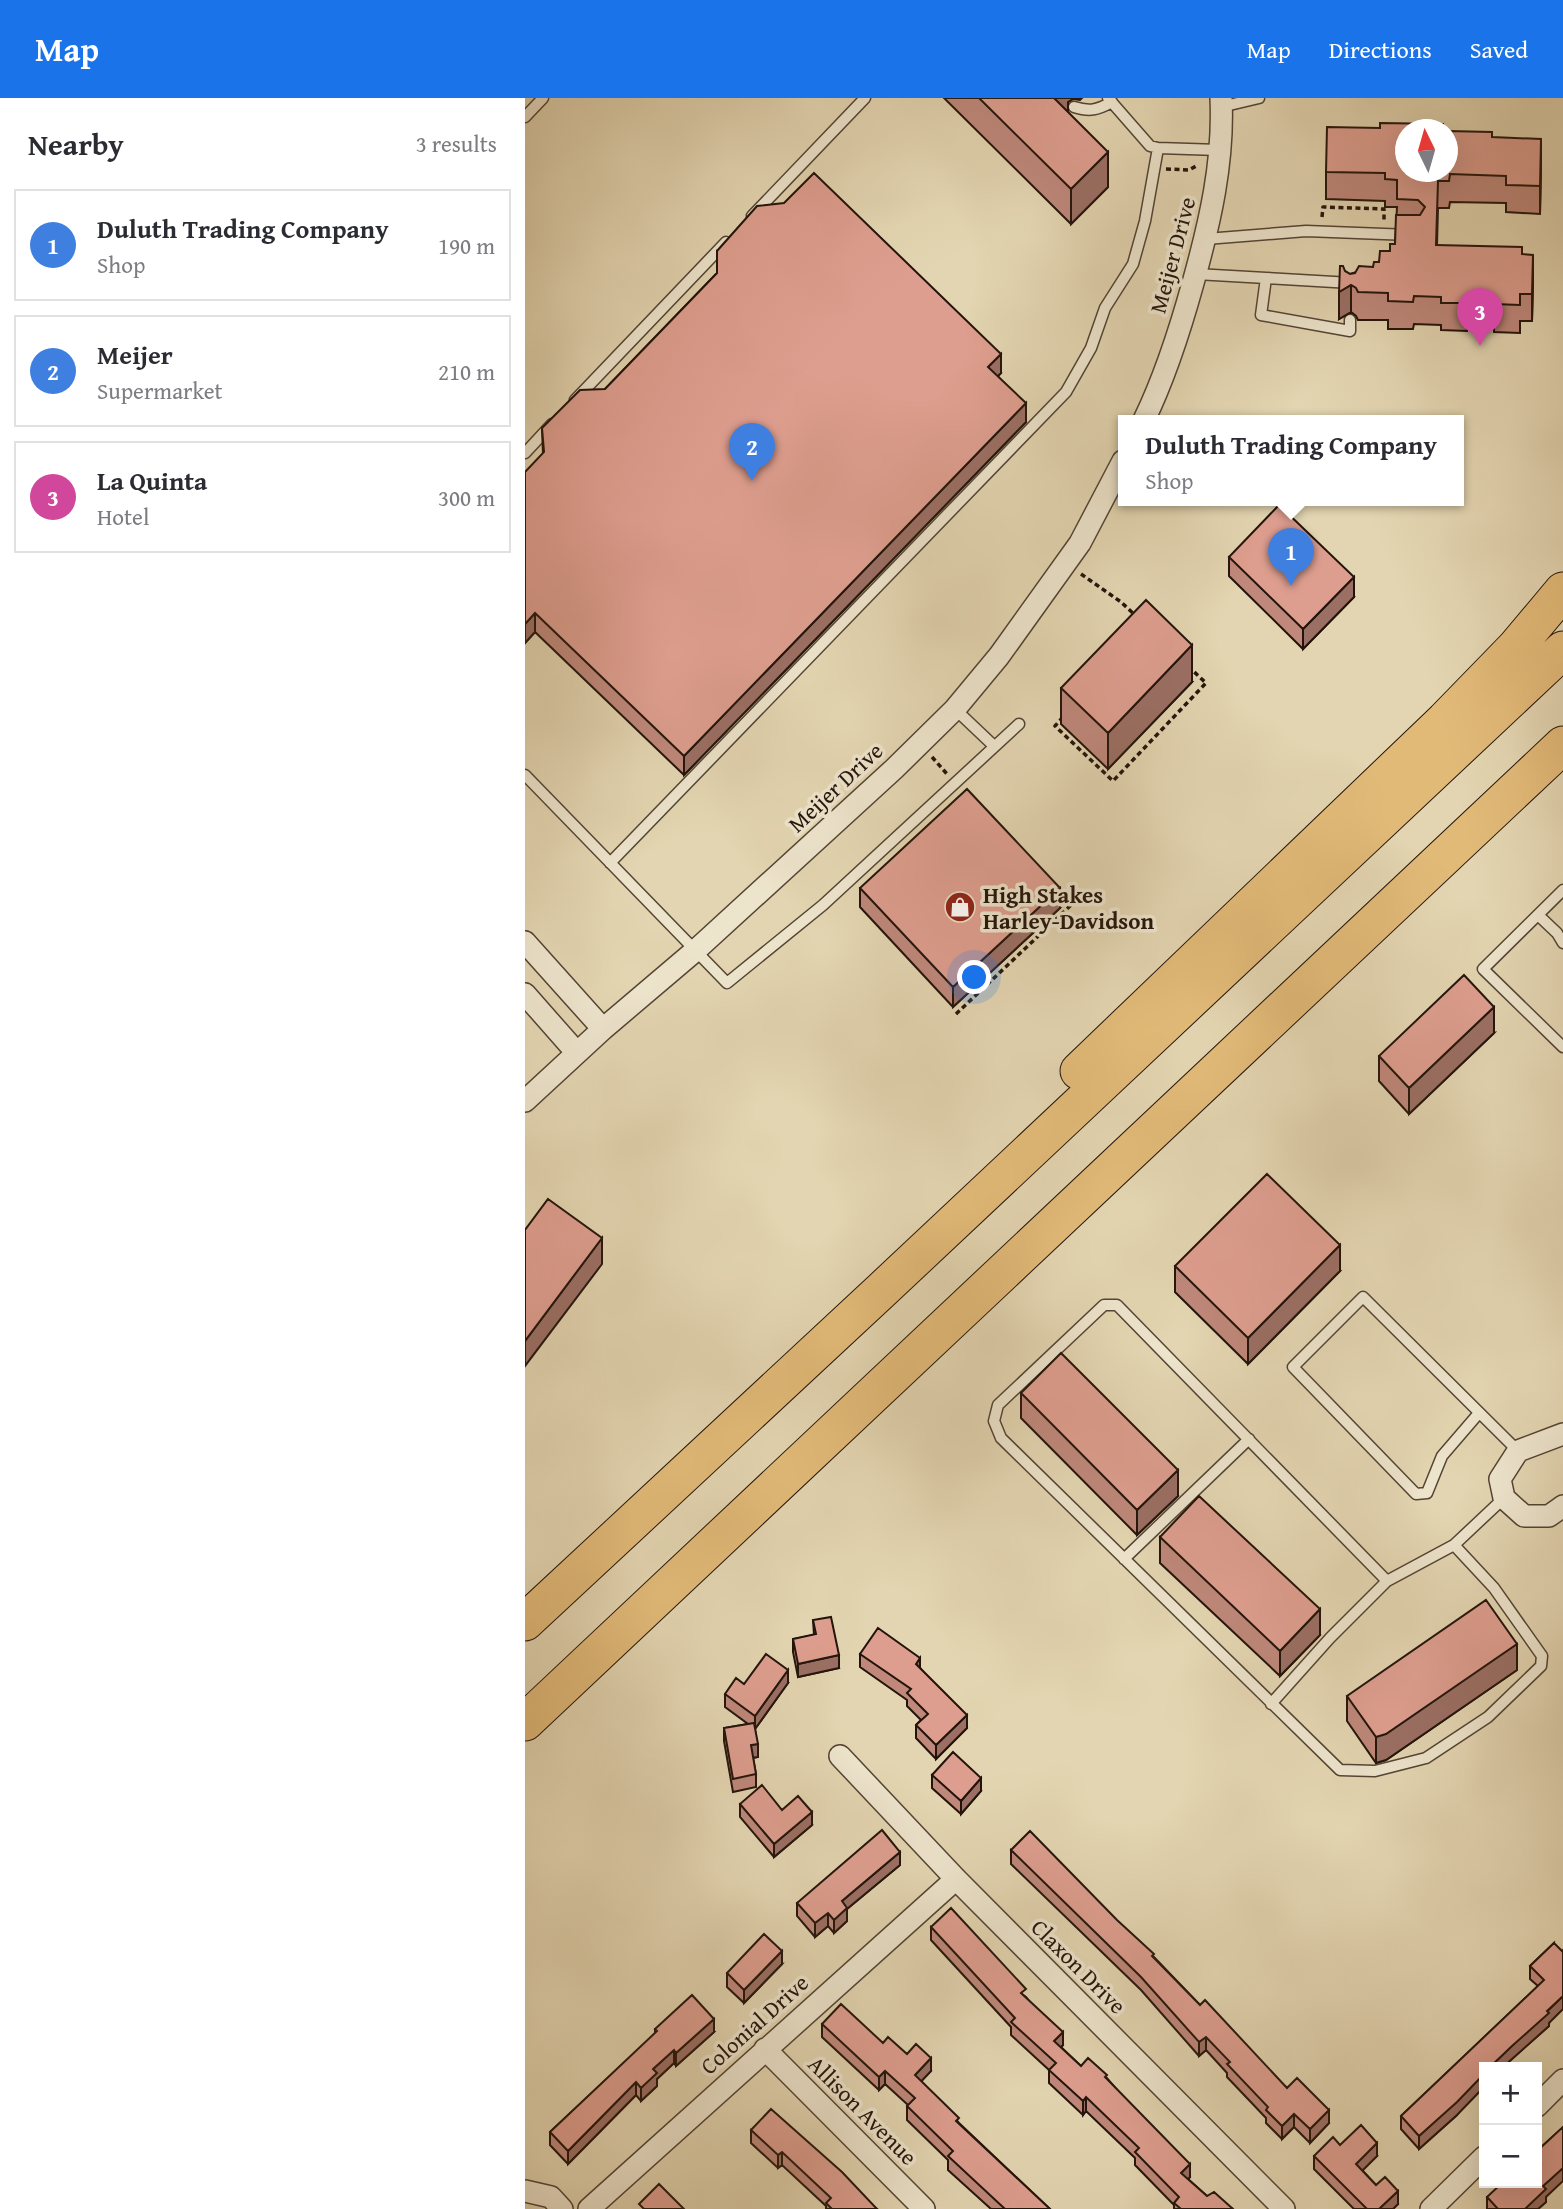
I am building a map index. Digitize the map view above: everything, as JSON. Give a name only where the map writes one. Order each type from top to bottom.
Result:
[{"type":"highway","points":[[883,1290],[954,1189],[1445,720],[1516,647],[1563,591]]},
{"type":"highway","points":[[525,1622],[883,1290],[1563,650]]},
{"type":"highway","points":[[525,1722],[1563,746]]},
{"type":"highway","points":[[1513,793],[1563,763]]},
{"type":"street","name":"Meijer Drive","points":[[1145,415],[1176,340],[1206,239],[1217,187],[1221,102]]},
{"type":"street","name":"Meijer Drive","points":[[525,1101],[603,1029],[696,950],[894,769],[955,709],[999,656],[1080,543],[1118,471]]},
{"type":"street","points":[[525,942],[603,1029]]},
{"type":"street","points":[[525,994],[577,1053]]},
{"type":"street","points":[[1563,1434],[1517,1451],[1500,1479],[1504,1498],[1524,1516],[1549,1516],[1563,1506]]},
{"type":"street","name":"Claxon Drive","points":[[841,1756],[956,1879],[1284,2209]]},
{"type":"street","name":"Colonial Drive","points":[[589,2209],[956,1879]]},
{"type":"street","name":"Allison Avenue","points":[[765,2049],[924,2209]]},
{"type":"street","points":[[1542,2101],[1563,2080]]},
{"type":"street","points":[[1431,2209],[1479,2162]]},
{"type":"street","points":[[525,2191],[551,2197],[562,2209]]},
{"type":"lane","points":[[525,117],[543,98]]},
{"type":"lane","points":[[740,228],[865,98]]},
{"type":"lane","points":[[1221,102],[1259,98]]},
{"type":"lane","points":[[1074,107],[1095,111],[1110,100],[1150,146],[1220,150]]},
{"type":"lane","points":[[610,863],[1066,393],[1091,348],[1105,308],[1133,264],[1145,220],[1158,148]]},
{"type":"lane","points":[[1206,239],[1306,231],[1417,235]]},
{"type":"lane","points":[[568,408],[731,238]]},
{"type":"lane","points":[[1196,274],[1351,283],[1351,294]]},
{"type":"lane","points":[[1266,278],[1261,315],[1350,331],[1350,320]]},
{"type":"lane","points":[[525,453],[559,417]]},
{"type":"lane","points":[[955,709],[994,746]]},
{"type":"lane","points":[[525,775],[727,984],[823,905],[1019,724]]},
{"type":"lane","points":[[1563,890],[1483,969],[1563,1048]]},
{"type":"lane","points":[[1538,915],[1557,933],[1563,943]]},
{"type":"lane","points":[[1479,1413],[1442,1456],[1427,1493],[1416,1494],[1293,1367],[1363,1297],[1479,1413],[1517,1451]]},
{"type":"lane","points":[[1387,1581],[1117,1305],[1104,1305],[998,1405],[994,1421],[1001,1438],[1340,1770],[1375,1771],[1426,1758],[1488,1717],[1541,1666],[1542,1656],[1494,1588],[1454,1545]]},
{"type":"lane","points":[[1124,1559],[1249,1439]]},
{"type":"lane","points":[[1271,1704],[1330,1638],[1387,1581],[1454,1545],[1504,1498]]},
{"type":"path","points":[[1154,169],[1189,170],[1200,164]]},
{"type":"path","points":[[1081,574],[1121,601],[1140,620]]},
{"type":"path","points":[[1064,716],[1055,726],[1113,781],[1206,682],[1187,664]]},
{"type":"path","points":[[932,757],[955,782]]},
{"type":"path","points":[[956,1014],[1070,906],[1052,887]]},
{"type":"building","points":[[979,98],[1054,98],[1108,152],[1071,189]]},
{"type":"building","points":[[1380,123],[1395,123],[1395,180],[1385,179],[1385,173],[1326,172],[1327,127],[1380,128]]},
{"type":"building","points":[[1458,131],[1492,132],[1492,137],[1541,139],[1540,186],[1506,185],[1506,176],[1458,174]]},
{"type":"building","points":[[814,173],[1001,354],[988,367],[1026,403],[684,756],[535,613],[525,624],[525,472],[544,452],[542,428],[580,390],[605,389],[717,273],[717,251],[757,206],[784,203]]},
{"type":"building","points":[[1397,182],[1438,182],[1436,245],[1522,247],[1522,254],[1533,255],[1532,294],[1520,294],[1520,305],[1494,304],[1494,299],[1467,298],[1467,303],[1441,303],[1441,297],[1414,296],[1413,302],[1388,301],[1388,293],[1358,292],[1351,285],[1339,292],[1340,266],[1350,274],[1355,273],[1359,266],[1373,267],[1374,262],[1379,262],[1380,251],[1390,251],[1390,244],[1395,244],[1396,215],[1420,215],[1425,207],[1418,200],[1397,199]]},
{"type":"building","points":[[1280,506],[1354,577],[1303,629],[1229,557]]},
{"type":"building","points":[[1146,600],[1192,645],[1108,733],[1061,688]]},
{"type":"building","name":"High Stakes Harley-Davidson","points":[[967,789],[1060,888],[953,987],[860,888]]},
{"type":"building","points":[[1464,975],[1494,1007],[1409,1088],[1379,1056]]},
{"type":"building","points":[[1267,1174],[1340,1245],[1248,1338],[1175,1266]]},
{"type":"building","points":[[548,1199],[602,1238],[525,1341],[525,1230]]},
{"type":"building","points":[[1061,1353],[1178,1470],[1137,1510],[1021,1393]]},
{"type":"building","points":[[1199,1496],[1320,1609],[1280,1651],[1160,1537]]},
{"type":"building","points":[[1486,1600],[1517,1644],[1386,1734],[1376,1737],[1347,1696]]},
{"type":"building","points":[[831,1617],[839,1655],[798,1664],[793,1639],[816,1634],[813,1620]]},
{"type":"building","points":[[878,1628],[920,1658],[916,1664],[967,1715],[936,1745],[916,1725],[928,1714],[907,1693],[911,1689],[860,1654]]},
{"type":"building","points":[[766,1654],[788,1670],[755,1716],[725,1694],[736,1678],[744,1684]]},
{"type":"building","points":[[754,1723],[758,1744],[751,1745],[756,1774],[733,1779],[724,1728]]},
{"type":"building","points":[[953,1752],[981,1778],[961,1801],[932,1775]]},
{"type":"building","points":[[762,1785],[782,1810],[798,1796],[812,1812],[774,1844],[740,1804]]},
{"type":"building","points":[[882,1830],[900,1852],[842,1901],[847,1908],[834,1920],[828,1913],[815,1923],[797,1903]]},
{"type":"building","points":[[1030,1831],[1154,1954],[1152,1956],[1200,2005],[1205,2000],[1287,2088],[1297,2078],[1329,2110],[1310,2129],[1294,2114],[1282,2126],[1206,2037],[1199,2042],[1141,1977],[1011,1850]]},
{"type":"building","points":[[951,1908],[1026,1989],[1021,1993],[1063,2032],[1054,2041],[1081,2066],[1088,2058],[1107,2075],[1105,2077],[1190,2164],[1181,2173],[1207,2196],[1214,2192],[1233,2209],[1181,2209],[1174,2203],[1179,2197],[1135,2152],[1139,2148],[1086,2097],[1083,2101],[1049,2070],[1056,2063],[1011,2022],[1015,2018],[931,1927]]},
{"type":"building","points":[[764,1934],[782,1951],[744,1990],[727,1973]]},
{"type":"building","points":[[1554,1943],[1563,1950],[1563,1996],[1547,2011],[1549,2013],[1495,2062],[1479,2062],[1479,2079],[1419,2136],[1401,2116],[1544,1980],[1530,1966]]},
{"type":"building","points":[[692,1995],[714,2019],[676,2053],[674,2050],[653,2069],[657,2073],[641,2088],[636,2082],[568,2151],[550,2132]]},
{"type":"building","points":[[841,2004],[883,2043],[888,2037],[907,2054],[916,2044],[931,2058],[915,2075],[959,2118],[956,2121],[1050,2209],[1005,2209],[948,2156],[953,2151],[907,2106],[915,2098],[885,2071],[879,2077],[822,2024]]},
{"type":"building","points":[[771,2109],[842,2172],[877,2209],[832,2209],[826,2203],[831,2198],[782,2152],[778,2155],[751,2130]]},
{"type":"building","points":[[1361,2125],[1377,2143],[1356,2164],[1376,2185],[1385,2177],[1398,2191],[1379,2209],[1367,2209],[1314,2156],[1333,2137],[1340,2145]]},
{"type":"building","points":[[1563,2127],[1563,2168],[1543,2186],[1546,2189],[1525,2209],[1498,2209],[1487,2197],[1497,2188],[1542,2188],[1542,2146]]},
{"type":"building","points":[[659,2184],[684,2209],[644,2209],[639,2204]]},
{"type":"place","name":"La Quinta","points":[[1480,346]]},
{"type":"place","name":"Meijer","points":[[752,481]]},
{"type":"place","name":"Duluth Trading Company","points":[[1291,586]]},
{"type":"place","name":"High Stakes Harley-Davidson","points":[[960,907]]}]
